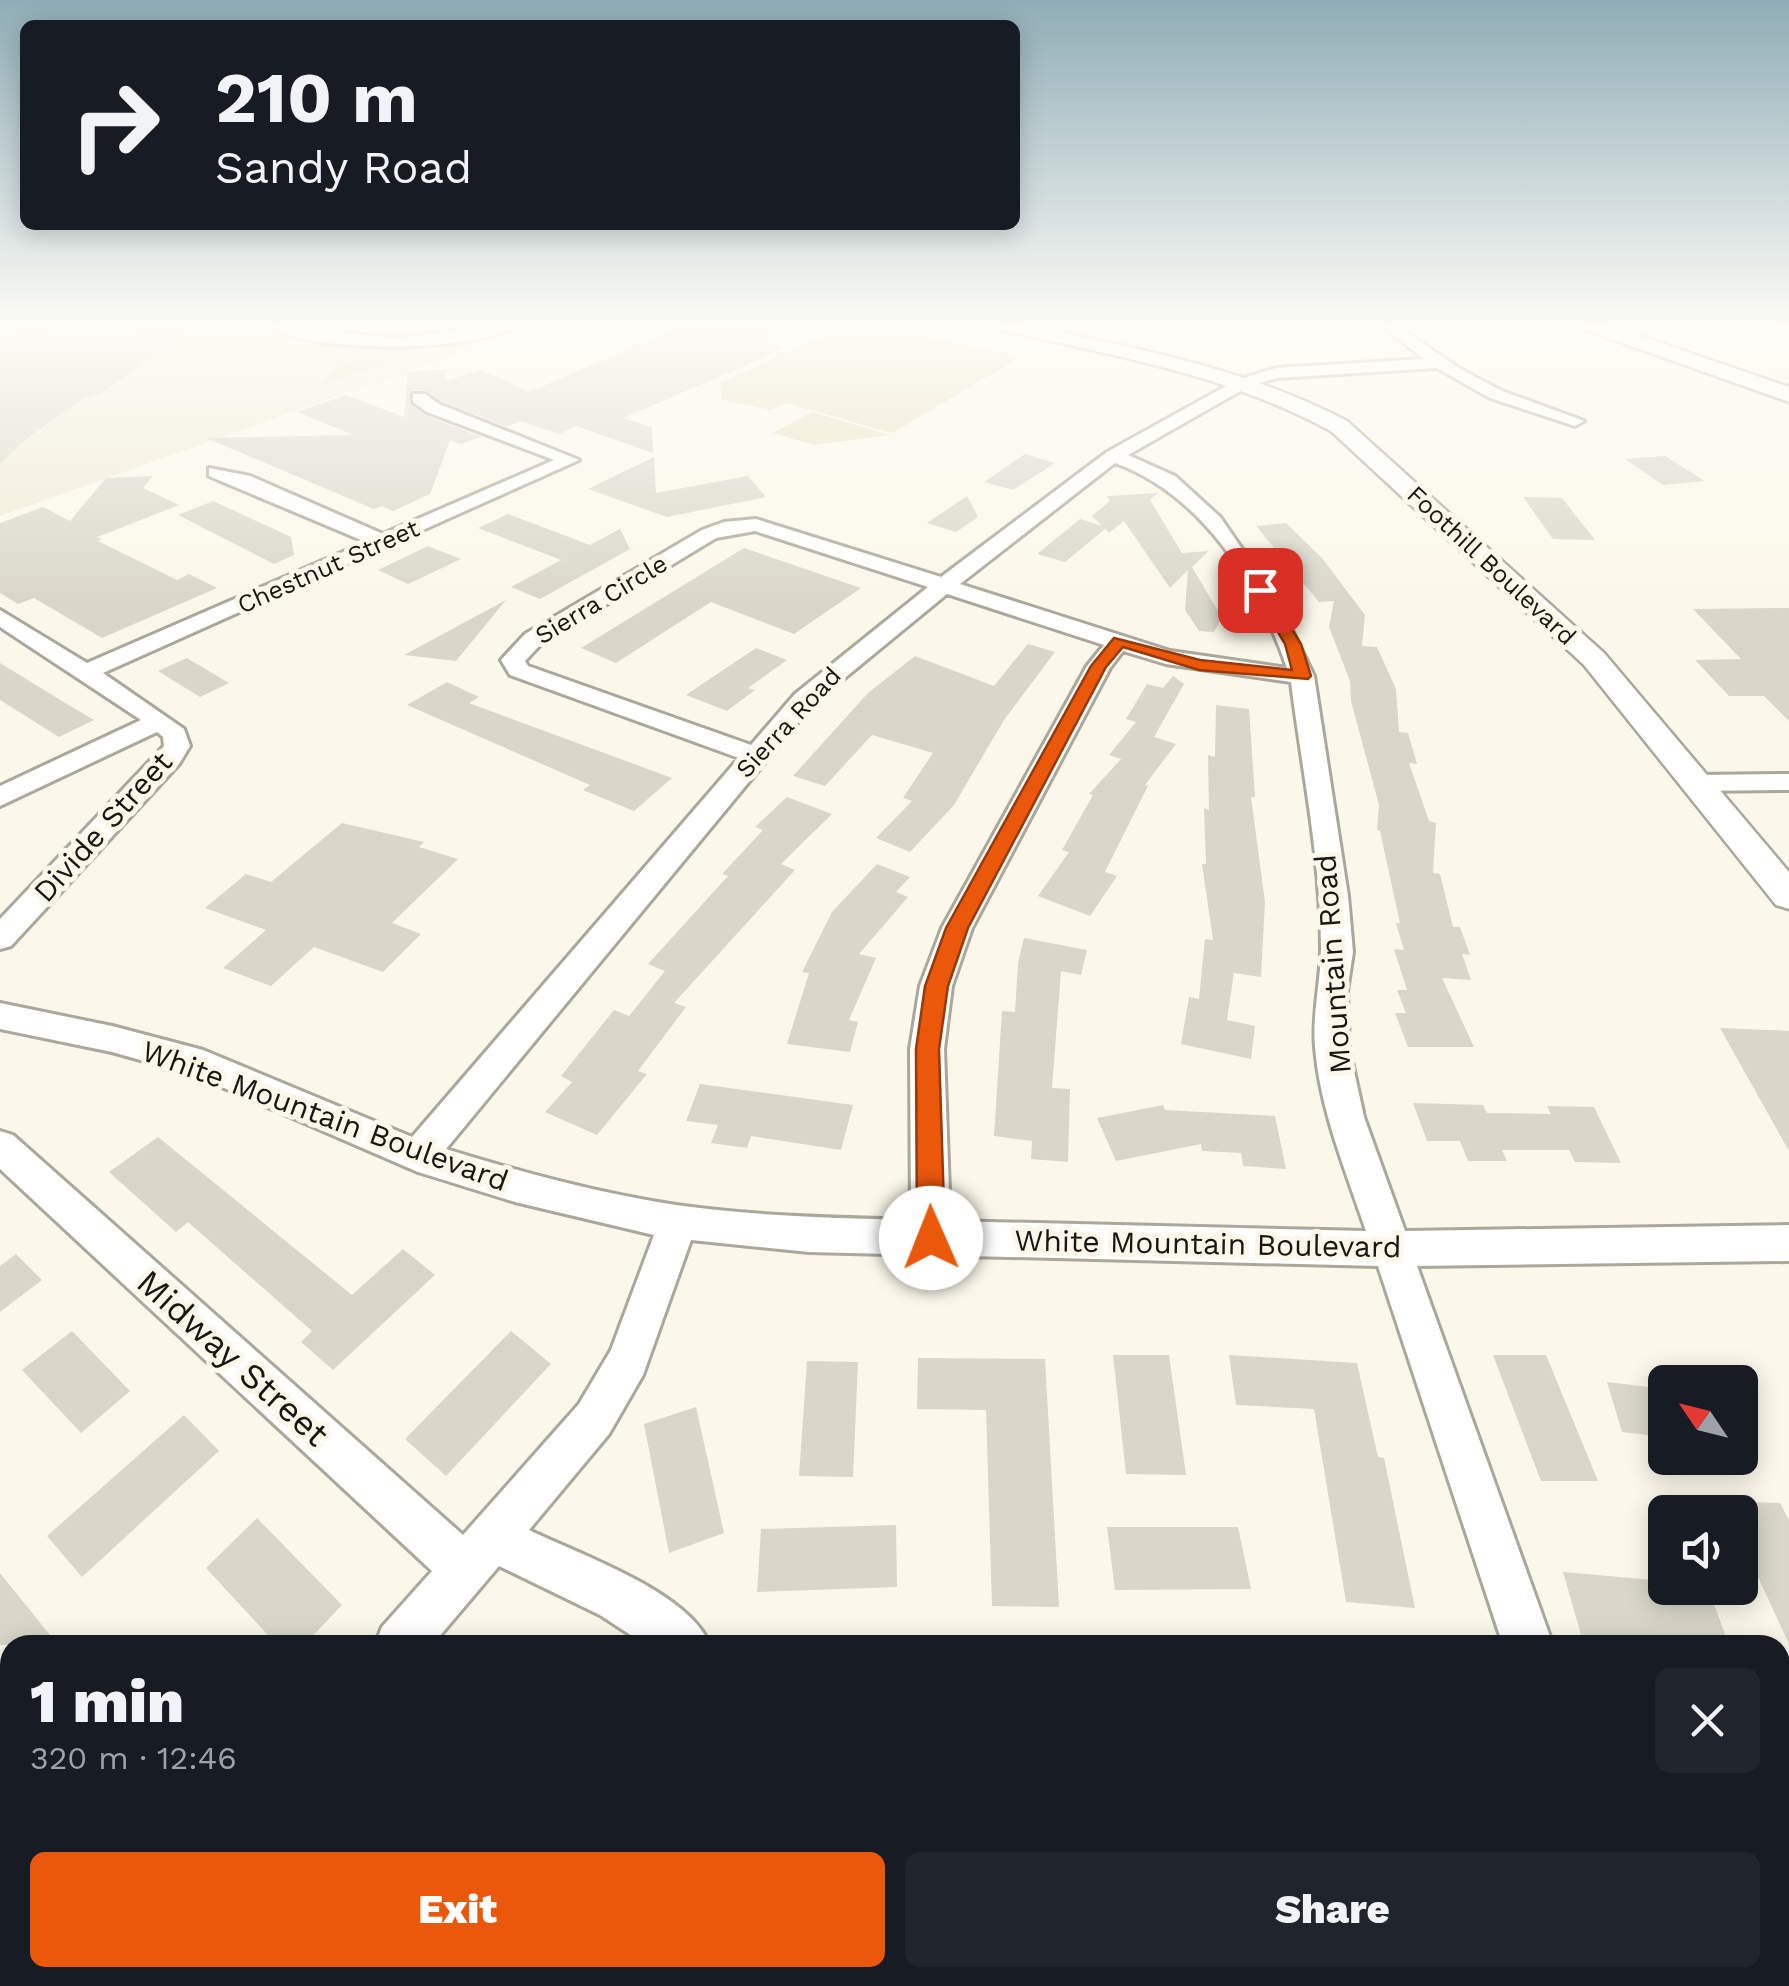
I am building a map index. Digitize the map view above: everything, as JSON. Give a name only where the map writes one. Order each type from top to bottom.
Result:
[{"type":"main road","name":"Foothill Boulevard","points":[[1323,417],[1358,440],[1594,660],[1789,896]]},
{"type":"street","name":"Chestnut Street","points":[[86,672],[570,460],[456,417]]},
{"type":"street","name":"Sierra Road","points":[[418,1156],[804,699],[840,665],[1113,456],[1183,417]]},
{"type":"street","points":[[1558,417],[1575,422]]},
{"type":"street","name":"Mountain Road","points":[[1113,456],[1156,472],[1198,504],[1278,614],[1302,676],[1333,896],[1337,952],[1332,1048],[1346,1117],[1525,1635]]},
{"type":"street","points":[[216,472],[384,542]]},
{"type":"street","name":"Sierra Circle","points":[[755,754],[531,676],[518,670],[512,660],[533,640],[677,553],[710,534],[740,525],[770,528],[944,584]]},
{"type":"street","points":[[944,584],[1199,665],[1302,676]]},
{"type":"street","name":"Divide Street","points":[[0,618],[158,720],[174,734],[177,746],[0,938]]},
{"type":"street","points":[[931,1238],[928,1049],[936,986],[957,928],[1099,666],[1120,641]]},
{"type":"street","points":[[0,797],[158,720]]},
{"type":"street","points":[[1696,783],[1789,782]]},
{"type":"street","name":"White Mountain Boulevard","points":[[0,1016],[112,1039],[202,1064],[418,1156],[606,1210],[678,1222],[808,1234],[1393,1248],[1789,1243]]},
{"type":"street","name":"Midway Street","points":[[0,1146],[479,1553],[573,1579],[634,1604],[673,1635]]},
{"type":"street","points":[[409,1635],[594,1419],[628,1361],[678,1222]]},
{"type":"shaded area","points":[[0,417],[279,417],[0,516]]},
{"type":"shaded area","points":[[803,417],[828,417],[889,435],[814,445],[773,433]]},
{"type":"shaded area","points":[[834,417],[920,417],[892,433]]},
{"type":"building","points":[[0,417],[57,417],[27,438],[0,464]]},
{"type":"building","points":[[309,417],[429,417],[481,437],[461,444],[450,440],[430,494],[393,511],[382,506],[374,509],[206,438],[354,435]]},
{"type":"building","points":[[480,417],[626,417],[623,418],[652,427],[653,453],[576,426],[559,434],[520,421],[506,427]]},
{"type":"building","points":[[1025,454],[1055,463],[1013,490],[984,482]]},
{"type":"building","points":[[1665,456],[1705,481],[1663,485],[1625,459]]},
{"type":"building","points":[[654,457],[656,493],[748,476],[766,497],[667,517],[588,489]]},
{"type":"building","points":[[153,476],[143,488],[179,505],[97,537],[102,539],[98,541],[177,580],[189,574],[217,588],[102,638],[34,598],[18,604],[0,593],[0,523],[43,507],[70,521],[106,478]]},
{"type":"building","points":[[1158,493],[1150,500],[1182,553],[1209,551],[1192,567],[1222,618],[1214,632],[1199,631],[1185,610],[1188,570],[1170,588],[1124,521],[1109,533],[1105,529],[1065,562],[1037,554],[1080,519],[1102,526],[1092,516],[1110,501],[1107,496]]},
{"type":"building","points":[[967,496],[978,517],[956,532],[927,523]]},
{"type":"building","points":[[1523,497],[1562,498],[1595,540],[1553,539]]},
{"type":"building","points":[[213,501],[291,537],[294,555],[274,564],[178,515]]},
{"type":"building","points":[[508,514],[590,545],[620,529],[630,549],[540,599],[511,587],[561,560],[478,528]]},
{"type":"building","points":[[1286,523],[1322,558],[1365,615],[1362,646],[1377,647],[1396,689],[1399,732],[1408,733],[1417,764],[1409,763],[1429,821],[1436,823],[1433,873],[1440,874],[1453,927],[1460,927],[1470,955],[1462,954],[1471,980],[1442,978],[1474,1047],[1408,1047],[1395,1013],[1406,1013],[1397,990],[1407,990],[1394,949],[1404,950],[1377,830],[1379,805],[1351,701],[1350,681],[1329,627],[1334,601],[1319,602],[1256,526]]},
{"type":"building","points":[[428,546],[461,559],[408,584],[378,570]]},
{"type":"building","points":[[744,548],[861,588],[794,634],[711,602],[616,663],[581,648]]},
{"type":"building","points":[[506,600],[456,661],[404,655]]},
{"type":"building","points":[[1789,608],[1789,721],[1764,696],[1729,696],[1695,660],[1741,659],[1693,609]]},
{"type":"building","points":[[1028,644],[1055,652],[1004,720],[954,805],[910,852],[876,838],[912,801],[903,798],[933,753],[872,735],[825,786],[793,776],[868,693],[915,656],[994,686]]},
{"type":"building","points":[[756,648],[787,660],[748,688],[755,690],[727,711],[686,695]]},
{"type":"building","points":[[187,658],[229,683],[200,697],[158,671]]},
{"type":"building","points":[[0,663],[94,720],[59,737],[0,700]]},
{"type":"building","points":[[1173,676],[1184,684],[1154,737],[1176,744],[1145,785],[1148,786],[1105,872],[1117,876],[1090,916],[1038,896],[1069,852],[1062,850],[1093,795],[1089,794],[1121,759],[1109,755],[1136,722],[1126,719],[1147,684],[1163,688]]},
{"type":"building","points":[[447,682],[479,697],[469,703],[672,778],[634,811],[583,790],[590,785],[407,705]]},
{"type":"building","points":[[1216,705],[1249,709],[1255,797],[1251,797],[1265,902],[1261,977],[1234,973],[1227,1020],[1255,1026],[1251,1059],[1181,1044],[1189,997],[1199,999],[1205,939],[1213,940],[1202,864],[1206,864],[1204,808],[1209,810],[1208,755],[1215,757]]},
{"type":"building","points":[[787,797],[832,814],[781,864],[795,870],[674,1003],[686,1007],[638,1071],[647,1074],[597,1135],[545,1112],[572,1082],[561,1076],[614,1010],[629,1016],[665,971],[648,964],[728,876],[722,874],[763,830],[755,827]]},
{"type":"building","points":[[342,823],[424,842],[419,847],[458,859],[392,923],[421,934],[383,972],[314,947],[271,986],[223,968],[266,930],[205,908],[246,874],[271,882]]},
{"type":"building","points":[[877,864],[910,877],[896,892],[908,897],[859,954],[876,958],[849,1020],[858,1022],[850,1052],[787,1044],[809,973],[802,972],[832,912]]},
{"type":"building","points":[[1024,938],[1087,950],[1081,975],[1061,971],[1052,1088],[1070,1089],[1068,1162],[1031,1159],[1032,1141],[994,1136],[1002,1011],[1015,1012]]},
{"type":"building","points":[[1720,1028],[1789,1031],[1789,1151]]},
{"type":"building","points":[[700,1084],[853,1105],[841,1150],[751,1136],[747,1148],[711,1143],[718,1125],[686,1121]]},
{"type":"building","points":[[1413,1103],[1483,1105],[1487,1113],[1551,1114],[1547,1106],[1594,1107],[1621,1163],[1575,1162],[1569,1150],[1502,1150],[1507,1161],[1468,1161],[1460,1141],[1427,1141]]},
{"type":"building","points":[[1163,1105],[1165,1110],[1275,1116],[1286,1169],[1243,1166],[1241,1153],[1202,1151],[1201,1144],[1116,1161],[1097,1118]]},
{"type":"building","points":[[158,1137],[352,1295],[403,1249],[435,1275],[333,1370],[301,1342],[312,1331],[188,1222],[176,1232],[109,1172]]},
{"type":"building","points":[[16,1254],[42,1280],[0,1312],[0,1266]]},
{"type":"building","points":[[72,1331],[130,1391],[81,1433],[22,1370]]},
{"type":"building","points":[[511,1331],[551,1364],[446,1476],[405,1439]]},
{"type":"building","points":[[1113,1355],[1169,1355],[1186,1475],[1126,1474]]},
{"type":"building","points":[[1229,1355],[1357,1363],[1378,1457],[1384,1458],[1415,1608],[1346,1602],[1314,1409],[1236,1405]]},
{"type":"building","points":[[1493,1355],[1546,1355],[1598,1481],[1541,1481]]},
{"type":"building","points":[[918,1358],[1045,1359],[1059,1607],[992,1606],[986,1410],[917,1409]]},
{"type":"building","points":[[807,1361],[858,1362],[853,1477],[799,1476]]},
{"type":"building","points":[[1607,1382],[1648,1387],[1648,1435],[1622,1432]]},
{"type":"building","points":[[696,1407],[724,1533],[669,1553],[644,1424]]},
{"type":"building","points":[[184,1415],[219,1451],[82,1577],[47,1536]]},
{"type":"building","points":[[1758,1502],[1780,1503],[1789,1520],[1789,1635],[1785,1635],[1758,1577]]},
{"type":"building","points":[[257,1518],[342,1605],[314,1635],[268,1635],[206,1568]]},
{"type":"building","points":[[896,1525],[897,1587],[757,1592],[761,1529]]},
{"type":"building","points":[[1107,1527],[1238,1527],[1251,1589],[1115,1590]]},
{"type":"building","points":[[1563,1572],[1648,1580],[1648,1605],[1714,1605],[1725,1635],[1581,1635]]},
{"type":"building","points":[[0,1573],[50,1635],[0,1635]]},
{"type":"route","points":[[931,1238],[928,1049],[936,986],[957,928],[1099,666],[1120,641],[1199,665],[1302,676],[1293,644],[1260,590]]}]
